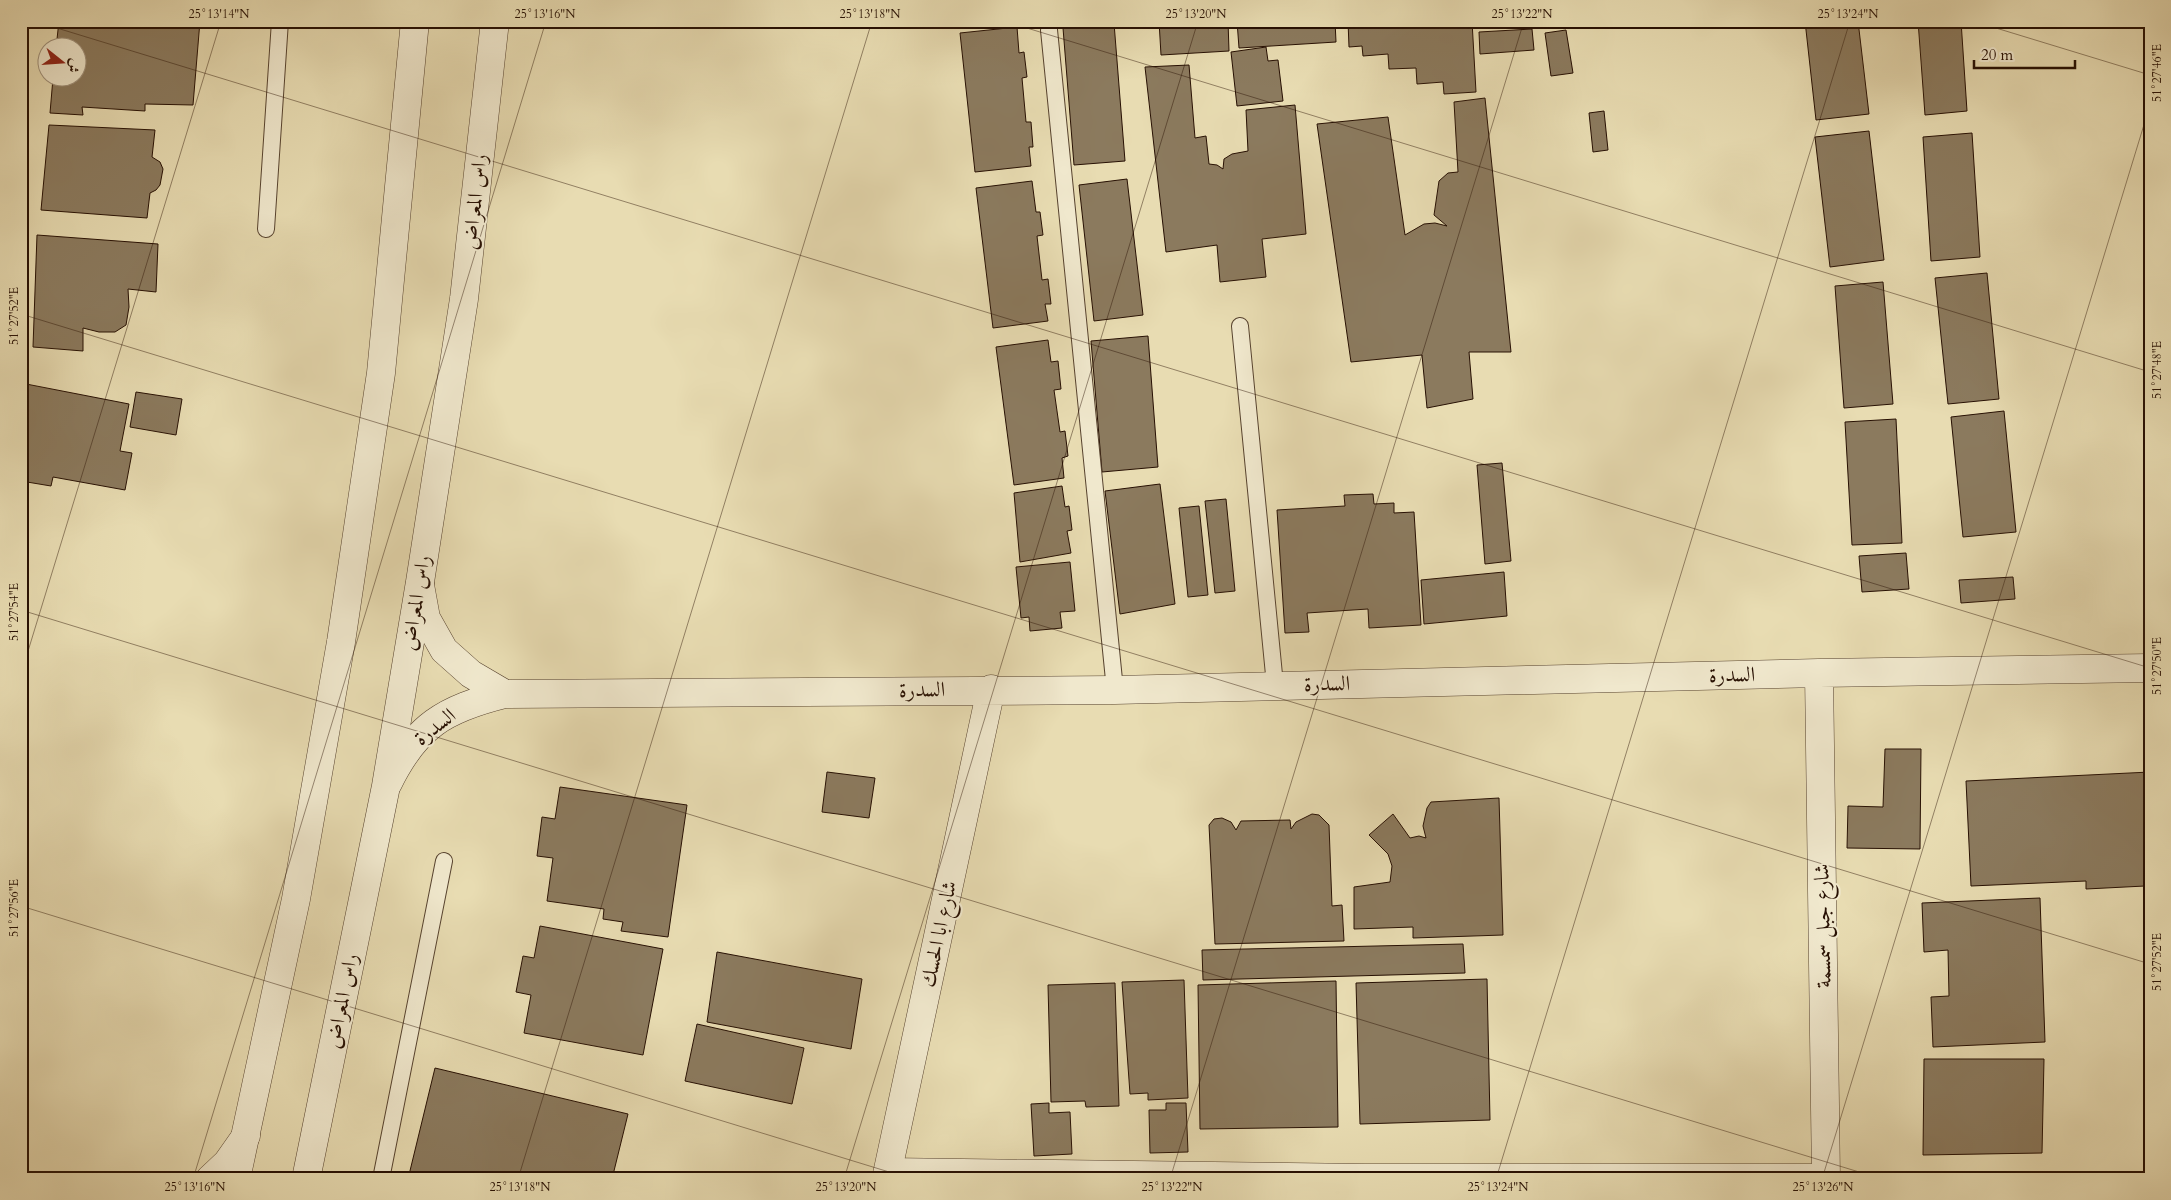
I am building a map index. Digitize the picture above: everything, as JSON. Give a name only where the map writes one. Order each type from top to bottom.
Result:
[{"type":"street","points":[[236,1179],[296,899],[344,623],[382,373],[415,21]]},
{"type":"street","name":"راس المعراض","points":[[306,1179],[386,786],[420,582],[464,299],[494,21]]},
{"type":"street","points":[[420,582],[426,618],[444,650],[470,674],[505,694]]},
{"type":"street","name":"السدرة","points":[[386,786],[400,759],[419,735],[443,716],[471,702],[505,694],[991,689],[1115,690],[1819,673],[2150,668]]},
{"type":"street","name":"شارع جبل سمسمة","points":[[1819,673],[1826,1178]]},
{"type":"street","name":"شارع ابا الحسك","points":[[887,1176],[991,689]]},
{"type":"street","points":[[210,1179],[226,1164],[246,1136]]},
{"type":"street","points":[[887,1176],[1826,1178]]},
{"type":"lane","points":[[266,229],[280,21]]},
{"type":"lane","points":[[1049,30],[1115,690]]},
{"type":"lane","points":[[1240,326],[1275,685]]},
{"type":"lane","points":[[381,1179],[444,861]]},
{"type":"building","points":[[59,21],[200,21],[193,105],[145,104],[145,111],[82,107],[83,115],[50,113],[52,88],[88,88],[88,38],[57,38]]},
{"type":"building","points":[[1159,21],[1228,21],[1229,51],[1161,55]]},
{"type":"building","points":[[1237,21],[1335,21],[1336,42],[1239,48]]},
{"type":"building","points":[[1348,21],[1472,21],[1476,92],[1444,94],[1443,82],[1417,84],[1416,68],[1389,69],[1388,54],[1363,56],[1362,46],[1349,47]]},
{"type":"building","points":[[1805,21],[1858,21],[1869,114],[1816,120]]},
{"type":"building","points":[[1918,21],[1961,21],[1967,111],[1925,115]]},
{"type":"building","points":[[1114,23],[1125,161],[1074,165],[1063,28]]},
{"type":"building","points":[[1017,27],[1019,53],[1024,52],[1027,77],[1022,78],[1026,122],[1031,122],[1033,147],[1029,147],[1031,166],[975,172],[960,33]]},
{"type":"building","points":[[1532,29],[1534,50],[1480,54],[1479,32]]},
{"type":"building","points":[[1566,30],[1573,73],[1551,76],[1545,33]]},
{"type":"building","points":[[1266,47],[1268,61],[1278,60],[1283,101],[1237,106],[1231,52]]},
{"type":"building","points":[[1189,65],[1195,138],[1206,136],[1209,164],[1217,165],[1223,169],[1224,159],[1232,154],[1248,151],[1246,110],[1295,105],[1306,234],[1262,239],[1266,277],[1220,282],[1217,245],[1166,252],[1145,67]]},
{"type":"building","points":[[1485,98],[1511,352],[1469,352],[1473,399],[1427,408],[1422,355],[1351,362],[1317,124],[1388,117],[1405,235],[1424,224],[1435,223],[1447,226],[1434,215],[1439,181],[1448,173],[1458,172],[1454,102]]},
{"type":"building","points":[[1604,111],[1608,150],[1593,152],[1589,113]]},
{"type":"building","points":[[49,125],[155,130],[152,157],[160,162],[163,169],[160,185],[150,193],[147,218],[41,210]]},
{"type":"building","points":[[1869,131],[1884,260],[1830,267],[1815,137]]},
{"type":"building","points":[[1972,133],[1980,257],[1931,261],[1923,137]]},
{"type":"building","points":[[1127,179],[1143,315],[1094,321],[1079,185]]},
{"type":"building","points":[[1032,181],[1036,212],[1040,212],[1043,235],[1037,236],[1042,280],[1048,279],[1051,304],[1045,304],[1048,321],[993,328],[976,188]]},
{"type":"building","points":[[37,235],[158,244],[156,292],[128,289],[129,307],[126,325],[115,332],[99,332],[83,328],[83,351],[33,347]]},
{"type":"building","points":[[1987,273],[1999,399],[1948,404],[1935,278]]},
{"type":"building","points":[[1883,282],[1893,404],[1844,408],[1835,286]]},
{"type":"building","points":[[1148,336],[1158,467],[1102,472],[1091,341]]},
{"type":"building","points":[[1048,340],[1051,362],[1058,361],[1061,389],[1054,390],[1060,432],[1065,431],[1068,456],[1062,458],[1064,478],[1014,485],[996,347]]},
{"type":"building","points":[[21,383],[129,404],[120,451],[132,453],[125,490],[53,477],[51,486],[21,481]]},
{"type":"building","points":[[136,392],[182,399],[176,435],[130,427]]},
{"type":"building","points":[[2004,411],[2016,532],[1963,537],[1951,417]]},
{"type":"building","points":[[1896,419],[1902,543],[1852,545],[1845,422]]},
{"type":"building","points":[[1502,463],[1511,561],[1485,564],[1477,465]]},
{"type":"building","points":[[1160,484],[1175,604],[1120,614],[1105,491]]},
{"type":"building","points":[[1062,486],[1065,507],[1069,506],[1072,530],[1067,531],[1071,553],[1020,562],[1014,493]]},
{"type":"building","points":[[1373,494],[1374,504],[1394,503],[1394,513],[1414,512],[1421,625],[1369,628],[1368,609],[1307,613],[1309,632],[1285,633],[1277,510],[1345,506],[1344,495]]},
{"type":"building","points":[[1226,499],[1235,591],[1215,593],[1205,501]]},
{"type":"building","points":[[1199,506],[1208,595],[1188,597],[1179,508]]},
{"type":"building","points":[[1906,553],[1909,589],[1862,592],[1859,556]]},
{"type":"building","points":[[1070,562],[1075,611],[1060,612],[1062,628],[1030,631],[1029,617],[1021,618],[1016,567]]},
{"type":"building","points":[[1504,572],[1507,616],[1424,624],[1421,580]]},
{"type":"building","points":[[2013,577],[2015,599],[1961,603],[1959,580]]},
{"type":"building","points":[[1885,749],[1921,749],[1920,849],[1847,848],[1848,806],[1883,807]]},
{"type":"building","points":[[827,772],[875,778],[869,818],[822,812]]},
{"type":"building","points":[[2150,772],[2150,870],[2144,870],[2145,886],[2086,889],[2086,881],[1971,886],[1966,781]]},
{"type":"building","points":[[560,787],[687,805],[668,937],[621,931],[623,922],[603,919],[604,909],[547,901],[553,858],[537,856],[542,817],[555,819]]},
{"type":"building","points":[[1499,798],[1503,935],[1413,938],[1413,927],[1354,929],[1354,887],[1390,882],[1392,866],[1388,854],[1369,835],[1393,814],[1410,838],[1419,836],[1426,838],[1423,826],[1427,808],[1431,802]]},
{"type":"building","points":[[1312,814],[1319,815],[1329,825],[1332,906],[1342,905],[1344,941],[1215,944],[1209,825],[1214,819],[1222,818],[1231,822],[1236,830],[1241,821],[1290,820],[1291,829],[1296,822]]},
{"type":"building","points":[[2040,898],[2045,1042],[1933,1047],[1931,997],[1949,996],[1948,950],[1924,952],[1922,903]]},
{"type":"building","points":[[540,926],[663,949],[643,1055],[524,1033],[531,995],[516,992],[523,956],[534,958]]},
{"type":"building","points":[[1463,944],[1465,973],[1203,980],[1202,950]]},
{"type":"building","points":[[717,952],[862,979],[851,1049],[707,1022]]},
{"type":"building","points":[[1487,979],[1490,1120],[1360,1124],[1356,983]]},
{"type":"building","points":[[1184,980],[1188,1098],[1148,1100],[1148,1093],[1130,1094],[1122,982]]},
{"type":"building","points":[[1336,981],[1338,1127],[1200,1129],[1198,985]]},
{"type":"building","points":[[1115,983],[1119,1106],[1086,1107],[1085,1101],[1051,1102],[1048,985]]},
{"type":"building","points":[[697,1024],[804,1048],[792,1104],[685,1081]]},
{"type":"building","points":[[1924,1059],[2044,1059],[2042,1153],[1923,1155]]},
{"type":"building","points":[[435,1068],[628,1114],[612,1179],[408,1179]]},
{"type":"building","points":[[1049,1103],[1049,1113],[1070,1112],[1072,1154],[1034,1156],[1031,1104]]},
{"type":"building","points":[[1166,1103],[1186,1103],[1188,1152],[1150,1153],[1149,1110],[1166,1110]]}]
